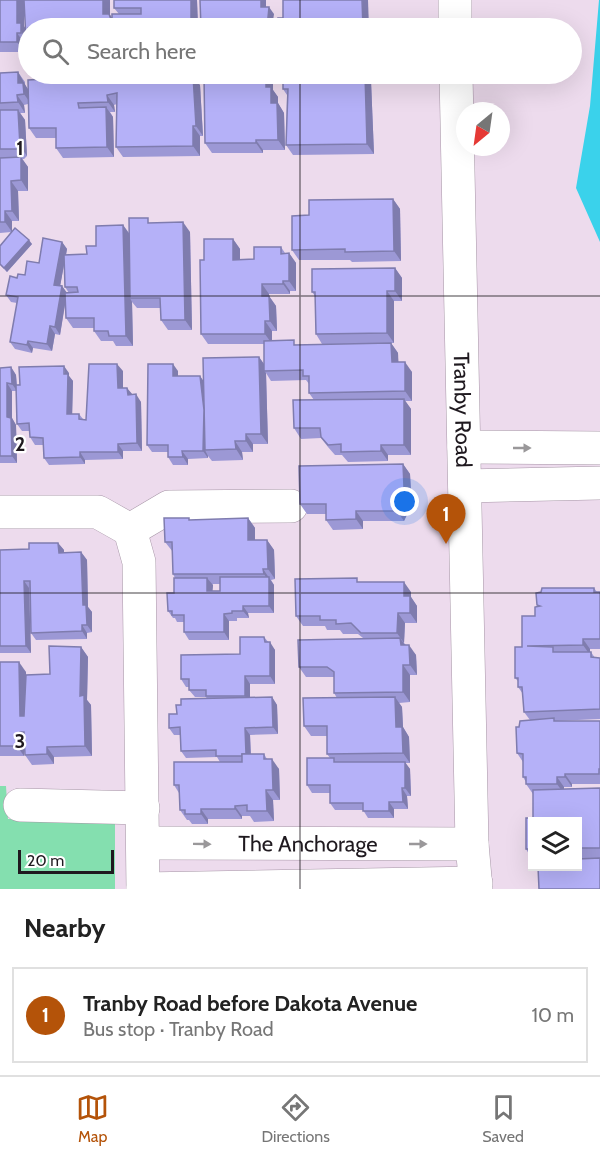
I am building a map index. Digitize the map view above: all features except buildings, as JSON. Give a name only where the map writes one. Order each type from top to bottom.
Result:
[{"type":"street","points":[[454,0],[455,18]]},
{"type":"street","name":"Tranby Road","points":[[456,84],[472,844],[476,886]]},
{"type":"street","points":[[464,447],[600,448]]},
{"type":"street","points":[[465,486],[600,483]]},
{"type":"street","points":[[0,512],[98,512],[130,531],[169,507],[291,506]]},
{"type":"street","name":"The Anchorage","points":[[130,531],[139,562],[143,889],[476,886]]},
{"type":"street","points":[[20,805],[142,808]]},
{"type":"street","name":"The Anchorage","points":[[143,843],[472,844]]},
{"type":"green space","points":[[0,786],[6,786],[8,819],[115,818],[115,889],[0,889]]},
{"type":"water","points":[[599,0],[600,242],[576,188],[590,106]]},
{"type":"place","name":"Tranby Road before Dakota Avenue","points":[[446,544]]}]
